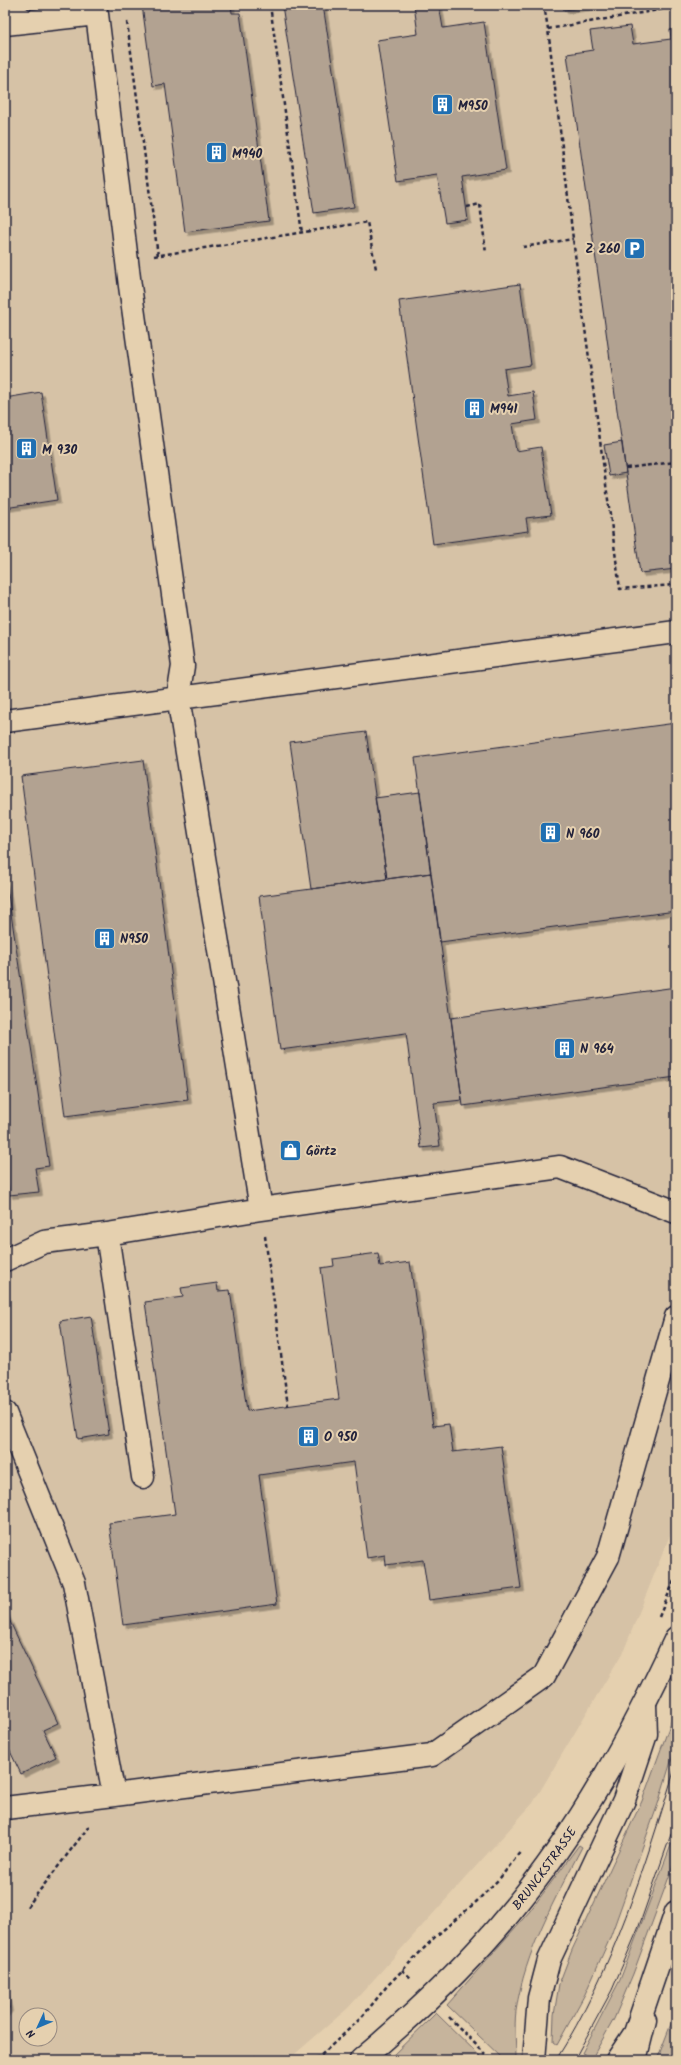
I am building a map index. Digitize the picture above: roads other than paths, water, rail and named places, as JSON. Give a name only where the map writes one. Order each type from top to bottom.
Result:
[{"type":"street","points":[[5,24],[31,21],[68,11],[97,10],[135,324],[183,666],[178,697],[261,1208]]},
{"type":"street","points":[[5,721],[676,632]]},
{"type":"street","points":[[5,1260],[44,1242],[107,1234],[261,1208],[560,1167],[676,1212]]},
{"type":"street","points":[[107,1234],[143,1477]]},
{"type":"street","points":[[5,1808],[432,1755],[544,1676],[608,1557],[676,1317]]},
{"type":"street","points":[[5,1413],[74,1583],[114,1795]]},
{"type":"street","name":"BRUNCKSTRASSE","points":[[361,2060],[440,1989],[509,1914],[570,1832],[645,1704],[676,1638]]},
{"type":"street","points":[[534,2060],[539,1998],[549,1960],[624,1800],[646,1734],[645,1704]]},
{"type":"street","points":[[617,2060],[635,2032],[676,1912]]},
{"type":"street","points":[[635,2060],[661,1959]]},
{"type":"lane","points":[[11,5],[31,21]]},
{"type":"tram line","points":[[556,2060],[576,2026],[611,1954],[626,1917],[676,1765]]},
{"type":"tram line","points":[[574,2060],[612,1990],[638,1929],[676,1820]]},
{"type":"place","name":"M950","points":[[442,105]]},
{"type":"place","name":"M940","points":[[217,153]]},
{"type":"place","name":"Z 260","points":[[635,248]]},
{"type":"place","name":"M941","points":[[475,408]]},
{"type":"place","name":"M 930","points":[[27,449]]},
{"type":"place","name":"N 960","points":[[551,833]]},
{"type":"place","name":"N950","points":[[104,938]]},
{"type":"place","name":"N 964","points":[[565,1048]]},
{"type":"place","name":"Görtz","points":[[290,1150]]},
{"type":"place","name":"O 950","points":[[308,1436]]}]
